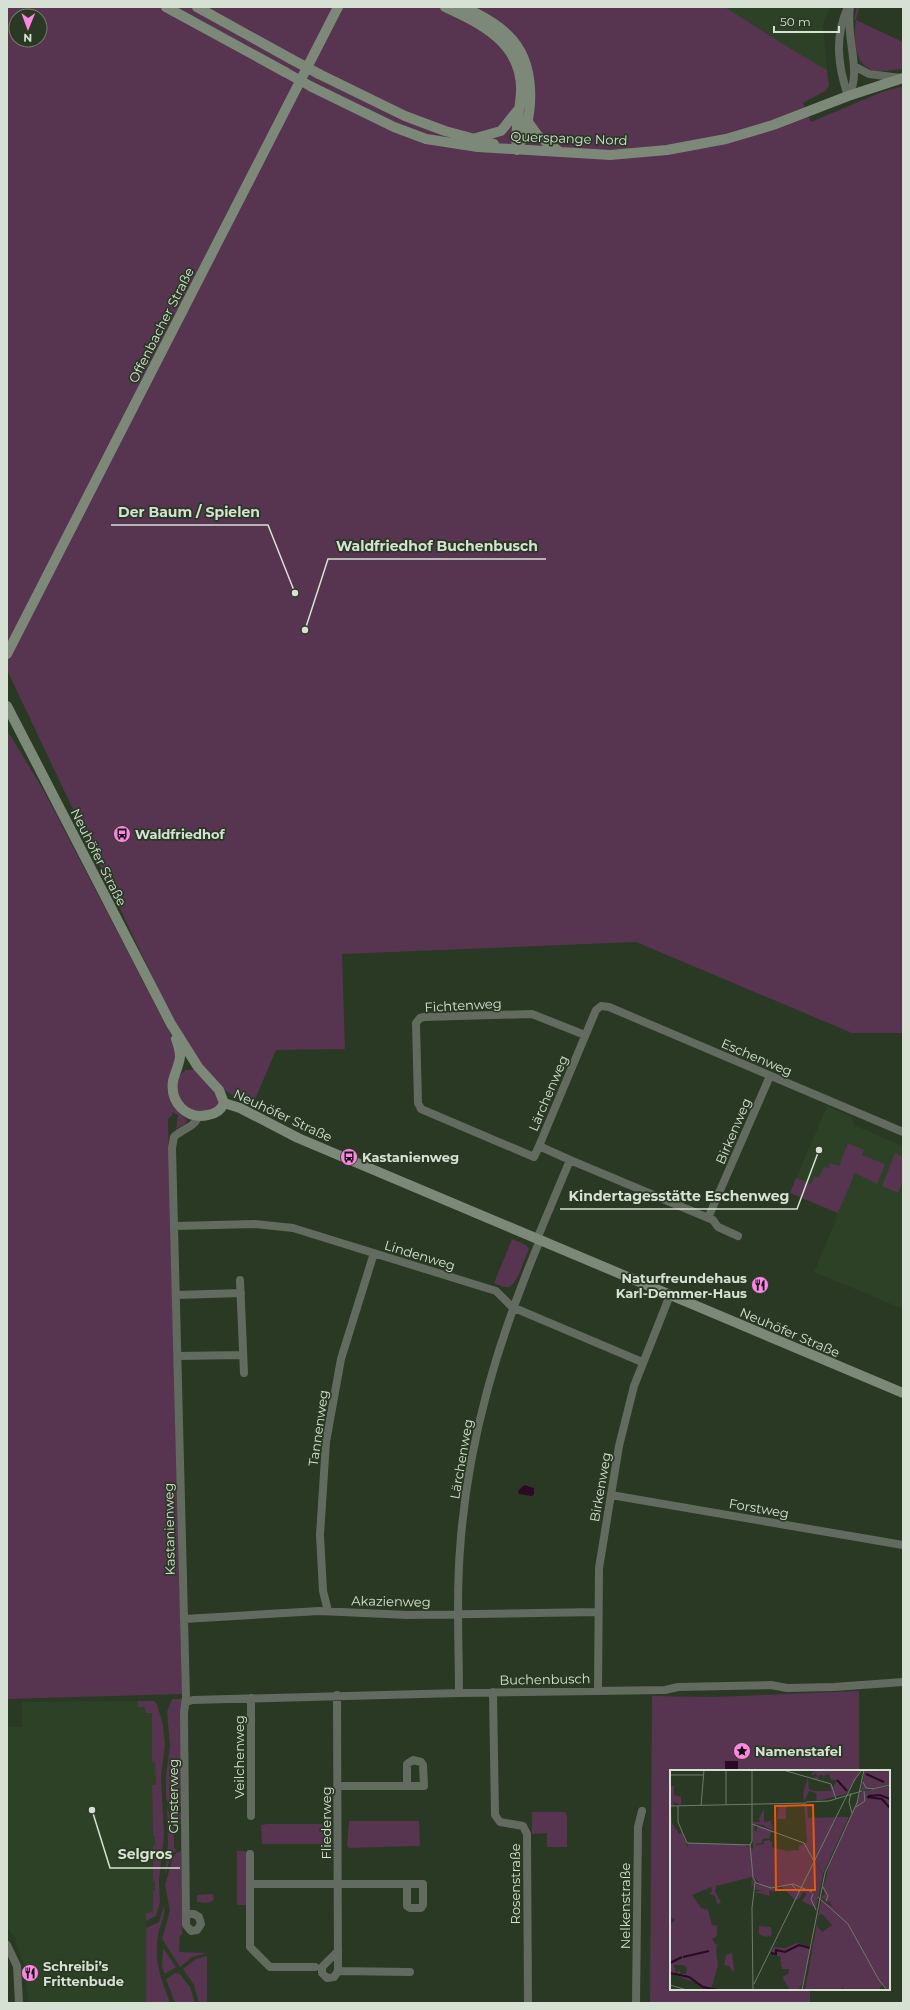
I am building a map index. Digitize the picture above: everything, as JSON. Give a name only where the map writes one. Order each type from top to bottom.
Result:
[{"type":"main road","name":"Querspange Nord","points":[[166,7],[312,87],[394,127],[426,139],[448,144],[562,153],[631,154],[667,150],[705,144],[773,125],[848,96],[902,78]]},
{"type":"main road","points":[[197,7],[319,74],[405,116],[445,131],[517,150]]},
{"type":"main road","name":"Offenbacher Straße","points":[[7,654],[338,7]]},
{"type":"main road","points":[[445,7],[494,33],[508,48],[517,67],[520,81],[515,133],[517,150]]},
{"type":"main road","points":[[464,7],[503,31],[509,36],[523,56],[527,68],[530,88],[528,122],[524,137],[517,150]]},
{"type":"main road","points":[[474,139],[501,131],[518,110]]},
{"type":"main road","points":[[528,122],[538,136],[562,153]]},
{"type":"main road","name":"Neuhöfer Straße","points":[[8,711],[170,1024],[198,1067],[219,1090],[224,1103],[240,1108],[298,1138],[903,1393]]},
{"type":"main road","points":[[170,1024],[179,1051],[173,1088],[176,1102],[185,1112],[198,1116],[215,1113],[222,1108],[224,1103]]},
{"type":"main road","points":[[176,1072],[184,1066],[198,1067]]},
{"type":"street","points":[[848,96],[854,85],[854,66],[849,31],[849,7]]},
{"type":"street","points":[[848,96],[841,74],[838,46],[840,27],[849,7]]},
{"type":"street","points":[[854,66],[869,74],[902,78]]},
{"type":"street","name":"Lärchenweg","points":[[459,1692],[458,1614],[460,1538],[484,1398],[512,1307],[570,1160],[539,1146],[596,1010],[601,1006]]},
{"type":"street","name":"Eschenweg","points":[[601,1006],[609,1008],[903,1132]]},
{"type":"street","name":"Fichtenweg","points":[[539,1146],[534,1157],[421,1109],[418,1103],[416,1023],[420,1018],[532,1014],[585,1036]]},
{"type":"street","name":"Birkenweg","points":[[708,1218],[770,1076]]},
{"type":"street","name":"Kastanienweg","points":[[186,1702],[172,1141],[176,1135],[198,1120],[198,1116]]},
{"type":"street","points":[[570,1160],[715,1221],[718,1227],[738,1236]]},
{"type":"street","name":"Lindenweg","points":[[175,1226],[276,1226],[293,1228],[496,1291],[512,1307],[642,1362]]},
{"type":"street","name":"Tannenweg","points":[[328,1611],[323,1591],[320,1535],[326,1442],[341,1358],[374,1253]]},
{"type":"street","points":[[240,1280],[244,1372]]},
{"type":"street","points":[[176,1295],[241,1293]]},
{"type":"street","name":"Birkenweg","points":[[598,1690],[597,1612],[600,1561],[619,1446],[630,1400],[642,1362],[670,1295]]},
{"type":"street","points":[[178,1356],[243,1355]]},
{"type":"street","name":"Forstweg","points":[[611,1495],[903,1545]]},
{"type":"street","name":"Akazienweg","points":[[184,1619],[328,1611],[384,1615],[597,1612]]},
{"type":"street","name":"Buchenbusch","points":[[186,1702],[193,1700],[337,1695],[665,1690],[678,1687],[771,1685],[787,1688],[834,1688],[903,1682]]},
{"type":"street","name":"Rosenstraße","points":[[493,1692],[495,1815],[500,1822],[523,1826],[527,1834],[528,2003]]},
{"type":"street","name":"Fliederweg","points":[[337,1695],[338,1972]]},
{"type":"street","name":"Veilchenweg","points":[[251,1698],[251,1816]]},
{"type":"street","name":"Ginsterweg","points":[[186,1702],[184,1713],[186,1914]]},
{"type":"street","points":[[338,1786],[407,1786]]},
{"type":"street","name":"Nelkenstraße","points":[[636,2003],[638,1827],[642,1810]]},
{"type":"street","points":[[250,1854],[250,1947],[270,1967],[315,1967]]},
{"type":"street","points":[[250,1884],[407,1884]]},
{"type":"street","points":[[7,1945],[17,1966],[19,2003]]},
{"type":"street","points":[[338,1951],[335,1956],[323,1965],[322,1969],[324,1976],[329,1978],[336,1976],[338,1972],[410,1972]]},
{"type":"shaded area","points":[[7,7],[725,7],[827,70],[829,86],[825,91],[803,103],[811,122],[882,92],[903,86],[903,1033],[852,1033],[636,942],[342,954],[345,1049],[276,1050],[253,1104],[245,1102],[237,1096],[230,1094],[218,1085],[208,1074],[190,1048],[160,993],[7,670]]},
{"type":"shaded area","points":[[725,7],[830,7],[823,24],[827,70],[793,50]]},
{"type":"shaded area","points":[[857,7],[859,7],[856,20],[854,19]]},
{"type":"shaded area","points":[[856,20],[903,42],[903,69],[887,71],[872,70],[861,62],[855,41]]},
{"type":"shaded area","points":[[7,730],[44,791],[172,1037],[176,1048],[171,1102],[187,1120],[185,1124],[176,1129],[178,1115],[172,1112],[172,1115],[168,1119],[182,1694],[7,1699]]},
{"type":"shaded area","points":[[186,1070],[195,1070],[207,1081],[217,1095],[218,1106],[208,1111],[198,1112],[189,1108],[182,1102],[178,1094],[177,1085],[179,1077]]},
{"type":"shaded area","points":[[827,1106],[852,1117],[854,1125],[903,1146],[903,1309],[814,1272],[838,1214],[790,1193]]},
{"type":"shaded area","points":[[848,1143],[864,1150],[862,1155],[885,1164],[877,1184],[855,1173],[838,1213],[790,1193],[796,1178],[811,1184],[814,1176],[819,1177],[824,1167],[828,1168],[830,1163],[839,1166]]},
{"type":"shaded area","points":[[895,1153],[903,1157],[903,1180],[898,1193],[882,1186]]},
{"type":"shaded area","points":[[512,1239],[526,1245],[529,1249],[515,1281],[509,1287],[506,1287],[494,1283]]},
{"type":"shaded area","points":[[524,1485],[534,1488],[534,1494],[532,1496],[519,1494],[518,1491]]},
{"type":"shaded area","points":[[859,1691],[859,1770],[670,1770],[670,1990],[810,1990],[810,2003],[650,2003],[652,1696],[713,1697]]},
{"type":"shaded area","points":[[172,1699],[182,1699],[182,1806],[177,1806],[177,1812],[182,1812],[182,1820],[177,1820],[172,1817],[166,1797],[166,1776],[170,1746],[167,1712]]},
{"type":"shaded area","points":[[138,1701],[138,1706],[145,1707],[152,1713],[152,1762],[155,1763],[156,1785],[152,1785],[153,1835],[155,1836],[155,1846],[153,1846],[153,1881],[155,1881],[155,1891],[153,1891],[153,1913],[146,1913],[146,2003],[29,2003],[23,1962],[15,1942],[16,1939],[7,1928],[7,1727],[22,1727],[22,1702]]},
{"type":"shaded area","points":[[138,1701],[154,1701],[157,1704],[163,1725],[165,1746],[161,1776],[164,1835],[159,1880],[160,1902],[156,1916],[146,1921],[146,1913],[153,1912],[153,1891],[155,1891],[155,1881],[153,1881],[153,1846],[155,1846],[155,1836],[153,1836],[152,1785],[156,1785],[155,1763],[152,1762],[152,1713],[146,1713],[145,1707],[138,1707]]},
{"type":"shaded area","points":[[725,1761],[738,1761],[738,1770],[725,1770]]},
{"type":"shaded area","points":[[167,1808],[172,1820],[182,1822],[182,1824],[174,1824],[174,1849],[177,1850],[171,1855],[165,1875],[168,1844]]},
{"type":"shaded area","points":[[532,1812],[565,1812],[567,1816],[567,1847],[547,1847],[547,1833],[532,1834]]},
{"type":"shaded area","points":[[349,1821],[419,1821],[420,1846],[349,1848],[347,1846]]},
{"type":"shaded area","points":[[327,1824],[330,1828],[330,1844],[262,1844],[261,1825]]},
{"type":"shaded area","points":[[181,1851],[182,1935],[180,1935],[179,1952],[207,1953],[192,1957],[180,1967],[162,1939],[170,1911],[165,1885],[173,1857],[176,1853]]},
{"type":"shaded area","points":[[237,1851],[245,1851],[247,1854],[248,1905],[237,1905]]},
{"type":"shaded area","points":[[213,1894],[214,1900],[210,1902],[197,1902],[197,1895]]},
{"type":"shaded area","points":[[164,1906],[164,1914],[158,1936],[157,1955],[159,1971],[170,2003],[146,2003],[146,1928],[159,1922]]},
{"type":"shaded area","points":[[163,1948],[176,1967],[165,1974],[162,1967]]},
{"type":"shaded area","points":[[207,1956],[207,2003],[199,2003],[194,1985],[183,1969],[196,1959]]},
{"type":"shaded area","points":[[175,1973],[180,1974],[190,1987],[195,2003],[175,2003],[166,1979]]},
{"type":"place","name":"Der Baum / Spielen","points":[[295,593]]},
{"type":"place","name":"Waldfriedhof Buchenbusch","points":[[305,630]]},
{"type":"place","name":"Waldfriedhof","points":[[122,834]]},
{"type":"place","name":"Kindertagesstätte Eschenweg","points":[[819,1150]]},
{"type":"place","name":"Kastanienweg","points":[[349,1157]]},
{"type":"place","name":"Naturfreundehaus Karl-Demmer-Haus","points":[[760,1285]]},
{"type":"place","name":"Namenstafel","points":[[742,1751]]},
{"type":"place","name":"Selgros","points":[[92,1810]]},
{"type":"place","name":"Schreibi’s Frittenbude","points":[[30,1973]]}]
